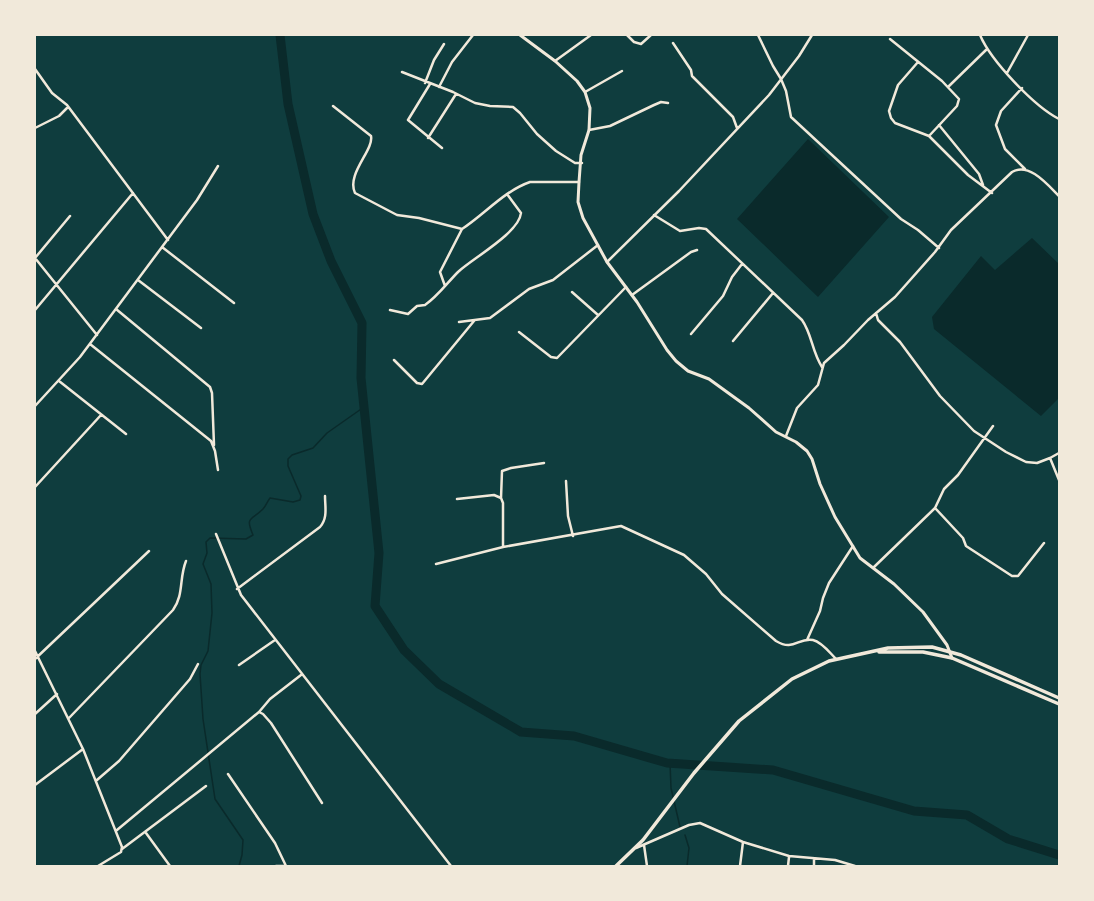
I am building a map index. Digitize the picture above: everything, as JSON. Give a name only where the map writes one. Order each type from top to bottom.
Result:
[{"type":"main road","points":[[877,652],[888,648],[921,646],[949,650],[1059,698]]},
{"type":"main road","points":[[616,866],[636,848],[694,772],[749,711],[792,679],[817,666],[836,659],[877,652],[923,652],[952,658],[1059,704]]},
{"type":"street","points":[[439,87],[452,62],[473,35]]},
{"type":"street","points":[[520,35],[556,61],[577,81],[585,92],[590,108],[589,130],[582,156],[578,202],[583,218],[607,262],[626,287],[676,361],[688,371],[709,379],[749,408],[776,432],[786,436],[807,451],[812,459],[820,484],[835,517],[860,558],[874,567],[924,612],[949,650],[952,658]]},
{"type":"street","points":[[556,61],[591,35]]},
{"type":"street","points":[[627,35],[637,44],[641,44],[651,35]]},
{"type":"street","points":[[758,35],[786,91],[791,117],[901,219],[918,230],[939,248]]},
{"type":"street","points":[[607,262],[680,191],[769,95],[800,56],[812,35]]},
{"type":"street","points":[[980,35],[987,49],[1007,73],[1038,103],[1059,119]]},
{"type":"street","points":[[1007,73],[1028,35]]},
{"type":"street","points":[[890,39],[957,96],[959,101],[929,136]]},
{"type":"street","points":[[425,83],[434,60],[444,44]]},
{"type":"street","points":[[673,44],[696,80],[733,117],[737,128]]},
{"type":"street","points":[[948,87],[987,49]]},
{"type":"street","points":[[918,62],[898,85],[889,115],[895,123],[929,136],[968,175],[992,192]]},
{"type":"street","points":[[35,69],[52,93],[68,107],[168,240]]},
{"type":"street","points":[[585,92],[622,71]]},
{"type":"street","points":[[402,72],[425,83],[439,87],[483,105],[513,107],[520,113],[537,134],[556,151],[574,163],[582,163]]},
{"type":"street","points":[[430,84],[408,120],[442,148]]},
{"type":"street","points":[[1022,88],[1001,110],[996,125],[1005,149],[1025,169],[1032,173],[1059,196]]},
{"type":"street","points":[[428,138],[456,94]]},
{"type":"street","points":[[589,130],[610,126],[661,102],[668,103]]},
{"type":"street","points":[[333,106],[371,136],[371,143],[356,172],[353,189],[355,193],[397,216],[419,218],[462,229]]},
{"type":"street","points":[[35,128],[59,116],[68,107]]},
{"type":"street","points":[[939,125],[979,174],[983,186]]},
{"type":"street","points":[[35,406],[59,381],[97,335],[168,240],[204,189],[218,166]]},
{"type":"street","points":[[786,436],[797,408],[818,385],[822,367],[908,283],[939,248],[951,230],[1012,172],[1018,168],[1025,169]]},
{"type":"street","points":[[445,286],[440,272],[462,229],[507,194],[530,182],[579,182]]},
{"type":"street","points":[[35,310],[133,192]]},
{"type":"street","points":[[390,310],[408,314],[417,306],[425,305],[432,300],[460,271],[507,233],[519,218],[520,210],[507,194]]},
{"type":"street","points":[[654,215],[680,231],[699,228],[706,229],[802,320],[807,327],[815,354],[822,367]]},
{"type":"street","points":[[70,216],[35,258],[97,335]]},
{"type":"street","points":[[459,322],[490,318],[528,289],[553,280],[598,245]]},
{"type":"street","points":[[162,247],[234,303]]},
{"type":"street","points":[[632,296],[691,252],[697,250]]},
{"type":"street","points":[[691,334],[723,296],[732,277],[742,264]]},
{"type":"street","points":[[138,280],[201,328]]},
{"type":"street","points":[[519,332],[551,357],[557,358],[626,287]]},
{"type":"street","points":[[572,292],[598,315]]},
{"type":"street","points":[[733,341],[773,293]]},
{"type":"street","points":[[116,309],[210,387],[212,393],[214,447],[218,470]]},
{"type":"street","points":[[876,313],[878,320],[900,342],[940,396],[963,421],[985,438],[1026,462],[1037,463],[1059,453]]},
{"type":"street","points":[[394,360],[417,383],[422,384],[474,321]]},
{"type":"street","points":[[90,344],[205,436],[214,447]]},
{"type":"street","points":[[59,381],[126,434]]},
{"type":"street","points":[[35,487],[101,415]]},
{"type":"street","points":[[874,567],[935,508],[944,489],[958,475],[993,426]]},
{"type":"street","points":[[1050,458],[1059,480]]},
{"type":"street","points":[[503,547],[503,503],[501,498],[502,471],[544,462]]},
{"type":"street","points":[[566,481],[568,516],[573,536]]},
{"type":"street","points":[[456,499],[494,495],[501,498]]},
{"type":"street","points":[[237,589],[324,523],[326,515],[325,496]]},
{"type":"street","points":[[935,508],[964,538],[966,546],[1015,577],[1023,571],[1044,543]]},
{"type":"street","points":[[436,564],[503,547],[573,536],[620,526],[639,533],[684,555],[696,564],[722,594],[776,641],[784,646],[791,646],[807,640],[819,643],[836,659]]},
{"type":"street","points":[[216,534],[237,589],[301,675],[451,866]]},
{"type":"street","points":[[807,640],[820,611],[829,583],[854,546]]},
{"type":"street","points":[[35,659],[149,551]]},
{"type":"street","points":[[69,718],[173,610],[180,599],[181,577],[186,561]]},
{"type":"street","points":[[239,665],[275,640]]},
{"type":"street","points":[[35,651],[83,748],[117,830],[122,849]]},
{"type":"street","points":[[97,780],[119,761],[190,678],[198,664]]},
{"type":"street","points":[[117,830],[216,749],[259,712],[270,699],[301,675]]},
{"type":"street","points":[[35,714],[57,694]]},
{"type":"street","points":[[259,712],[264,714],[271,723],[322,803]]},
{"type":"street","points":[[35,785],[83,748]]},
{"type":"street","points":[[228,774],[275,843],[285,866],[276,866]]},
{"type":"street","points":[[98,866],[146,833],[206,786]]},
{"type":"street","points":[[636,848],[688,825],[700,823],[743,842],[789,856],[835,860],[855,866]]},
{"type":"street","points":[[146,833],[170,866]]},
{"type":"street","points":[[740,866],[743,842]]},
{"type":"street","points":[[644,845],[647,866]]},
{"type":"street","points":[[788,866],[789,856]]},
{"type":"street","points":[[814,859],[814,866]]},
{"type":"water","points":[[808,139],[889,217],[818,297],[737,219]]},
{"type":"water","points":[[1032,238],[1059,264],[1059,398],[1041,416],[934,329],[932,317],[981,256],[995,270]]},
{"type":"waterway","points":[[280,35],[288,104],[313,214],[331,261],[362,323],[361,378],[379,553],[375,606],[404,650],[439,684],[521,732],[574,736],[667,763],[773,770],[914,811],[967,815],[1008,839],[1059,855]]},
{"type":"waterway","points":[[239,866],[242,855],[243,840],[215,799],[203,719],[200,674],[201,665],[208,651],[212,613],[211,584],[203,564],[207,553],[206,542],[210,538],[246,539],[253,535],[249,522],[250,519],[265,507],[270,498],[293,502],[300,500],[301,496],[288,466],[288,459],[292,455],[313,448],[327,433],[364,407]]},
{"type":"waterway","points":[[670,763],[671,788],[680,827]]},
{"type":"waterway","points":[[685,835],[689,848],[687,866]]}]
